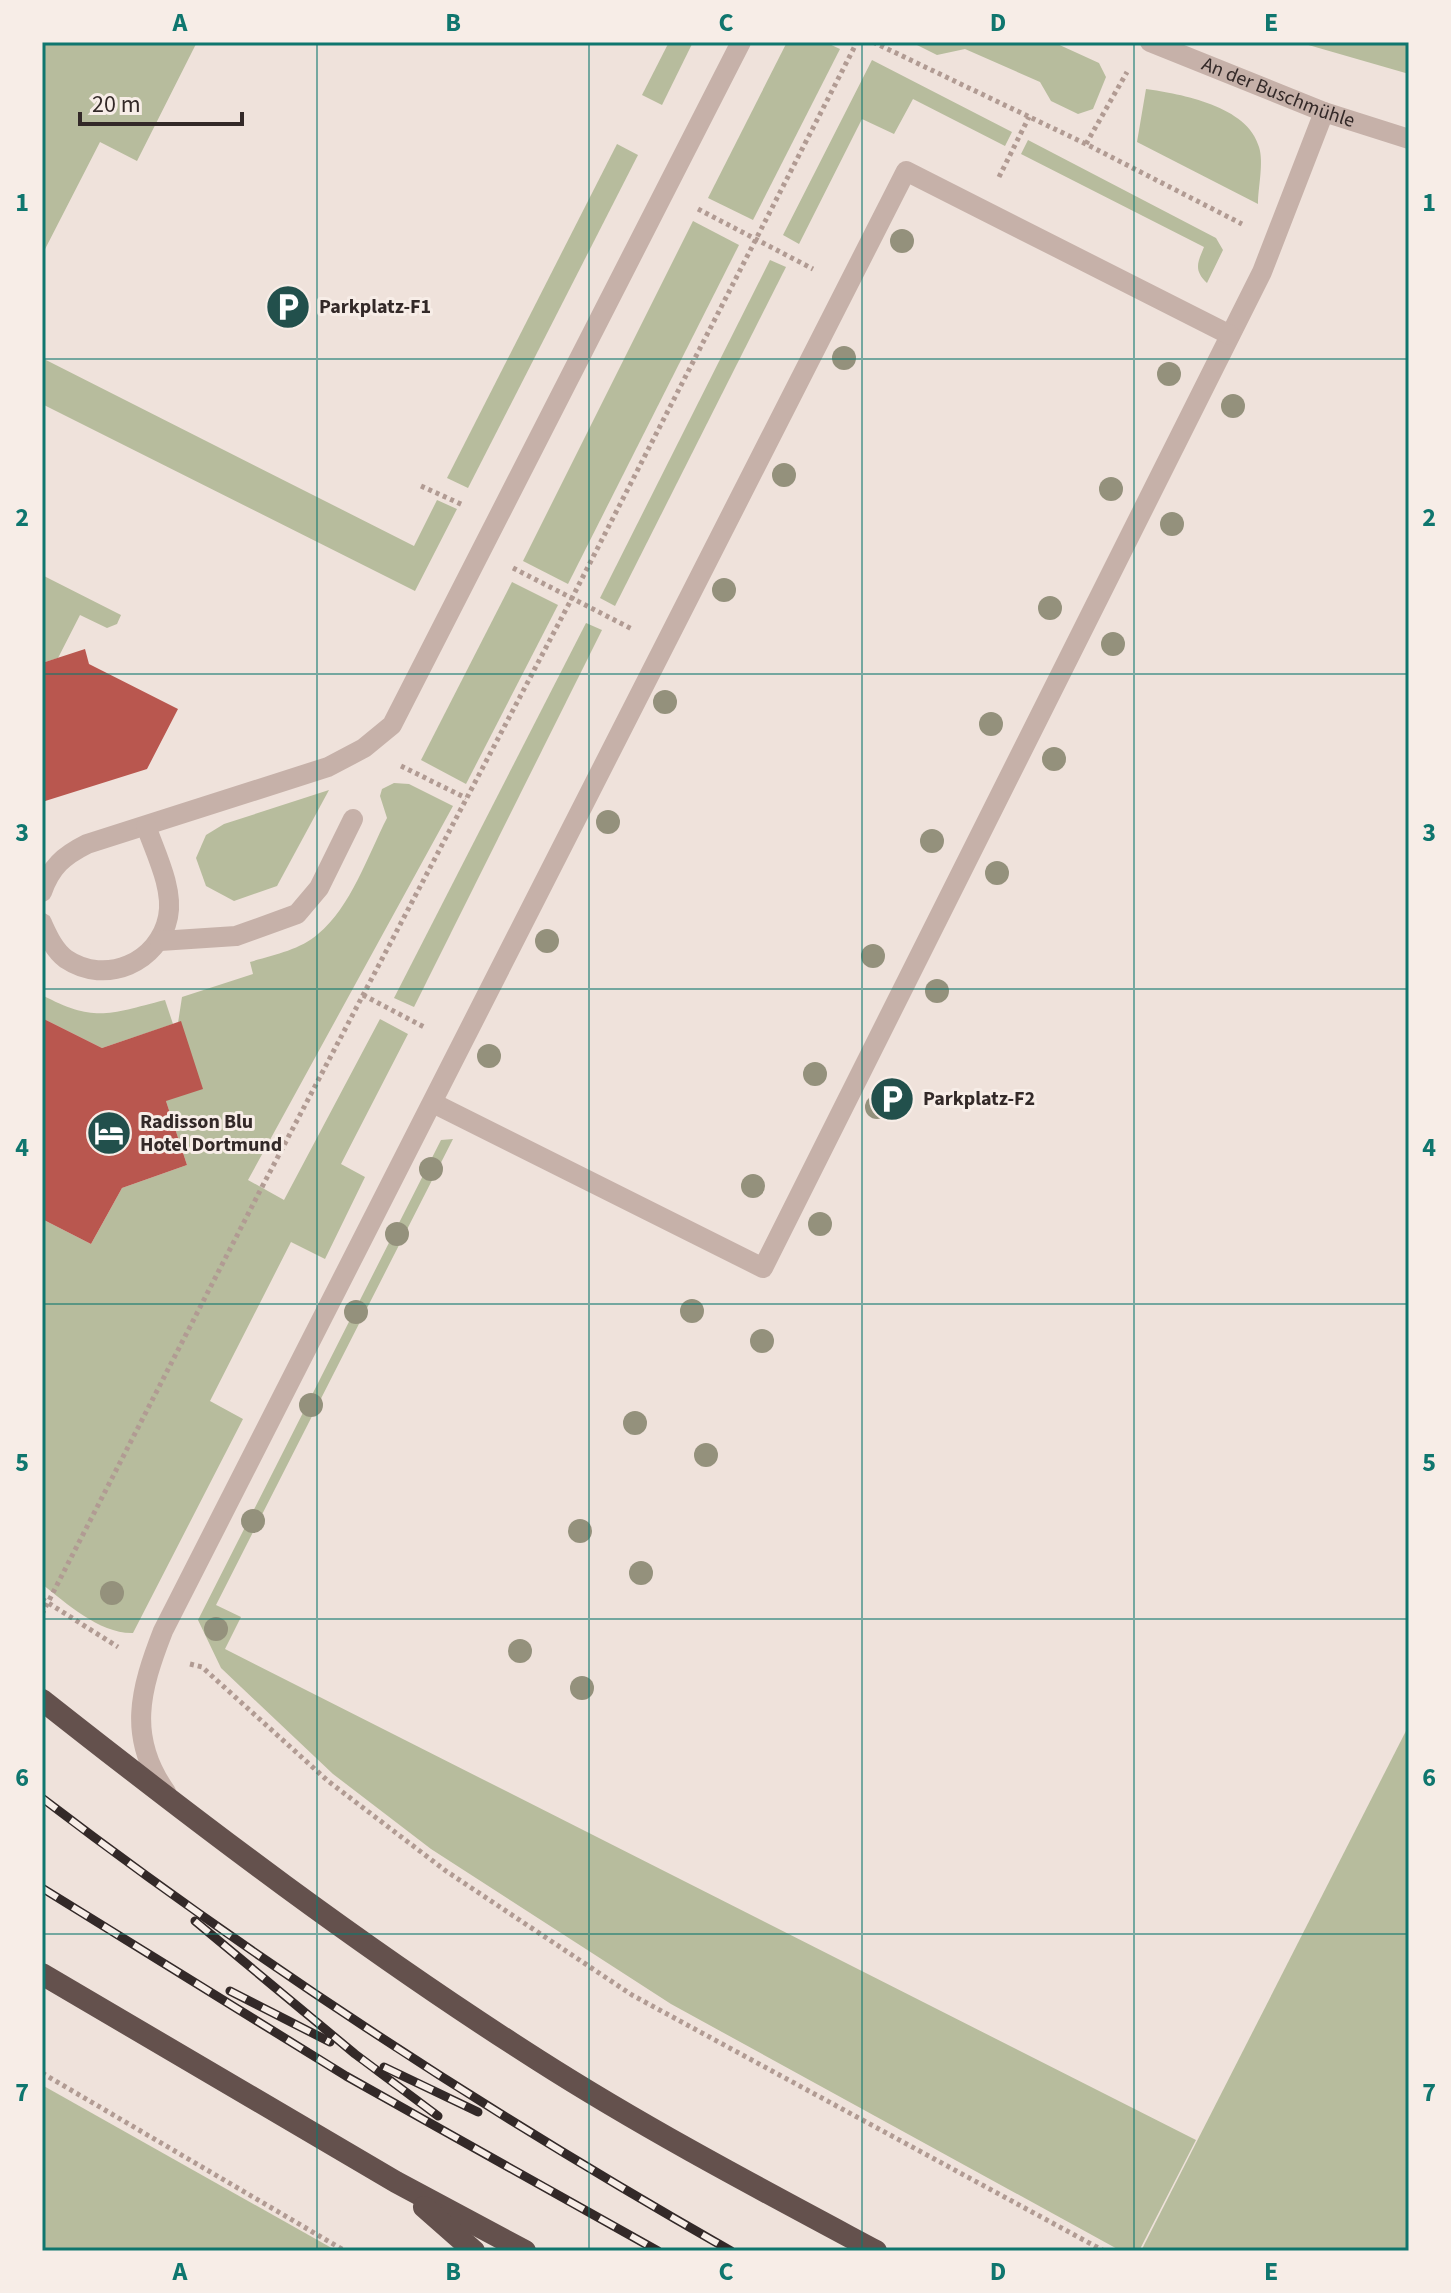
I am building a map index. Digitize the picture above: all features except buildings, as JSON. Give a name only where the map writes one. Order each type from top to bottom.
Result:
[{"type":"highway","points":[[42,1700],[176,1806],[348,1933],[539,2061],[876,2251]]},
{"type":"highway","points":[[42,1974],[396,2182],[525,2251]]},
{"type":"highway","points":[[396,2182],[474,2251]]},
{"type":"street","points":[[42,892],[48,874],[63,856],[87,844],[328,767],[364,748],[392,725],[741,42]]},
{"type":"street","name":"An der Buschmühle","points":[[1150,42],[1324,112],[1409,139]]},
{"type":"street","points":[[433,1103],[763,1268],[1230,335],[1274,240],[1324,112]]},
{"type":"street","points":[[176,1806],[144,1757],[140,1719],[153,1655],[906,171],[1230,335]]},
{"type":"street","points":[[160,941],[236,936],[297,914],[319,888],[353,819]]},
{"type":"street","points":[[42,923],[51,943],[66,959],[88,969],[114,971],[138,962],[160,941],[169,915],[167,888],[146,826]]},
{"type":"path","points":[[42,1614],[262,1187],[572,598],[857,42]]},
{"type":"path","points":[[873,42],[1086,144],[1274,240]]},
{"type":"path","points":[[1086,144],[1130,67]]},
{"type":"path","points":[[983,210],[1029,117]]},
{"type":"path","points":[[665,193],[847,287]]},
{"type":"path","points":[[488,538],[510,567],[665,647]]},
{"type":"path","points":[[364,748],[466,798]]},
{"type":"path","points":[[363,995],[408,1019]]},
{"type":"path","points":[[42,1599],[120,1647],[202,1667],[328,1781],[446,1871],[632,1995],[1104,2251]]},
{"type":"path","points":[[42,2073],[345,2251]]},
{"type":"green space","points":[[42,42],[197,42],[137,161],[100,142],[42,255]]},
{"type":"green space","points":[[669,42],[693,42],[662,105],[642,95]]},
{"type":"green space","points":[[787,42],[825,42],[840,49],[753,220],[708,198]]},
{"type":"green space","points":[[911,42],[1053,42],[1099,63],[1106,77],[1093,109],[1078,114],[1051,101],[1040,82],[965,49],[937,55]]},
{"type":"green space","points":[[1298,42],[1409,42],[1409,74]]},
{"type":"green space","points":[[872,60],[1012,132],[1005,146],[913,99],[894,134],[862,119],[799,244],[783,235]]},
{"type":"green space","points":[[1146,89],[1212,104],[1242,121],[1259,147],[1258,204],[1137,142]]},
{"type":"green space","points":[[1028,140],[1216,238],[1223,250],[1207,283],[1198,270],[1204,247],[1021,154]]},
{"type":"green space","points":[[617,144],[638,155],[468,488],[447,478]]},
{"type":"green space","points":[[693,221],[739,245],[568,584],[523,561]]},
{"type":"green space","points":[[770,260],[786,267],[615,606],[600,598]]},
{"type":"green space","points":[[42,358],[414,546],[437,500],[457,509],[415,591],[42,404]]},
{"type":"green space","points":[[42,575],[121,615],[117,624],[107,628],[80,615],[58,658],[42,663]]},
{"type":"green space","points":[[512,582],[558,605],[466,784],[421,760]]},
{"type":"green space","points":[[586,623],[602,630],[414,1007],[394,998]]},
{"type":"green space","points":[[394,783],[409,784],[453,806],[248,1180],[284,1200],[380,1019],[408,1034],[341,1164],[365,1177],[325,1259],[291,1242],[210,1401],[243,1419],[133,1633],[108,1628],[84,1616],[42,1584],[42,1219],[91,1244],[122,1188],[187,1165],[166,1101],[182,997],[253,974],[250,962],[303,944],[330,923],[366,864],[387,818],[380,796],[382,789]]},
{"type":"green space","points":[[329,790],[277,886],[234,901],[206,886],[196,858],[206,835],[224,824]]},
{"type":"green space","points":[[42,995],[89,1013],[115,1012],[165,1000],[173,1024],[102,1048],[42,1018]]},
{"type":"green space","points":[[453,1139],[216,1605],[241,1617],[225,1649],[1196,2140],[1139,2251],[1121,2251],[671,2004],[431,1849],[333,1774],[221,1668],[198,1620],[441,1140]]},
{"type":"green space","points":[[1409,1725],[1409,2251],[1141,2251]]},
{"type":"green space","points":[[42,2085],[337,2251],[42,2251]]},
{"type":"railway","points":[[42,1798],[208,1920],[379,2036],[553,2146],[731,2251]]},
{"type":"railway","points":[[42,1888],[346,2076],[658,2251]]},
{"type":"railway","points":[[195,1921],[355,2054],[438,2116]]},
{"type":"railway","points":[[230,1991],[330,2042]]},
{"type":"railway","points":[[384,2067],[478,2112]]},
{"type":"place","name":"Parkplatz-F1","points":[[288,307]]},
{"type":"place","name":"Parkplatz-F2","points":[[892,1099]]},
{"type":"place","name":"Radisson Blu Hotel Dortmund","points":[[109,1133]]}]
